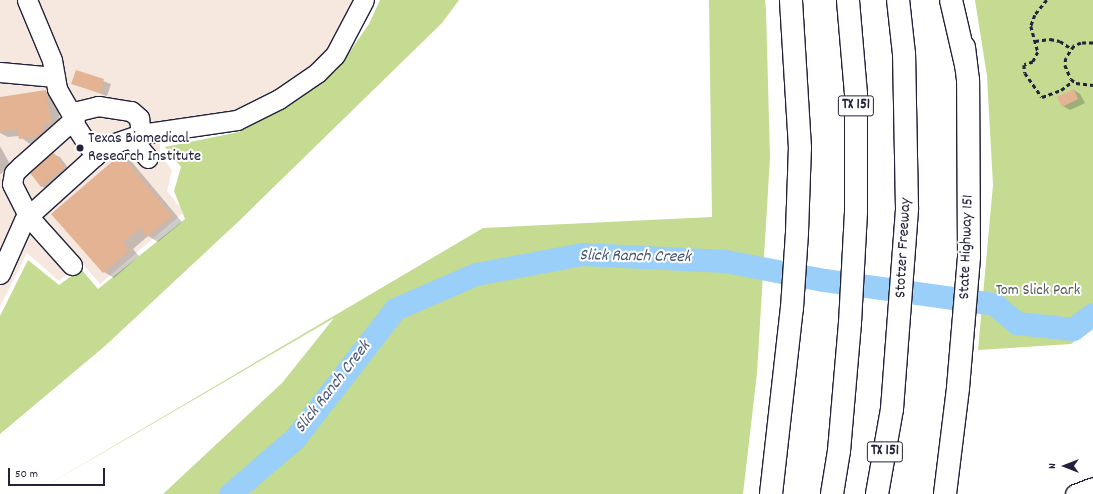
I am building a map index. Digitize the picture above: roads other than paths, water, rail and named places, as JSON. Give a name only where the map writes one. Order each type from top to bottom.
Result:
[{"type":"main road","points":[[771,494],[786,367],[796,232],[800,148],[791,0]]},
{"type":"main road","name":"TX 151","points":[[832,494],[839,451],[843,404],[856,212],[856,94],[848,0]]},
{"type":"main road","name":"Stotzer Freeway","points":[[877,494],[892,409],[907,208],[904,54],[898,0]]},
{"type":"main road","points":[[951,0],[966,65]]},
{"type":"main road","name":"State Highway 151","points":[[945,494],[958,388],[967,293],[970,208],[966,65],[959,0]]},
{"type":"main road","points":[[826,494],[839,451]]},
{"type":"street","points":[[27,0],[52,60],[57,89],[95,156]]},
{"type":"street","points":[[0,274],[24,220],[106,146],[136,136],[237,120],[279,99],[317,74],[335,55],[348,34],[364,0]]},
{"type":"street","points":[[0,72],[55,77]]},
{"type":"street","points":[[72,265],[28,216],[6,186],[14,174],[74,119],[78,112],[98,106],[120,107],[130,110],[139,118],[136,136],[148,158]]},
{"type":"street","points":[[1074,494],[1093,487]]},
{"type":"waterway","name":"Slick Ranch Creek","points":[[230,494],[295,438],[395,309],[476,274],[582,254],[725,261],[824,280],[994,304],[1017,323],[1073,329],[1093,314]]},
{"type":"place","name":"Texas Biomedical Research Institute","points":[[80,148]]},
{"type":"park label","name":"Tom Slick Park","points":[[1038,291]]}]
